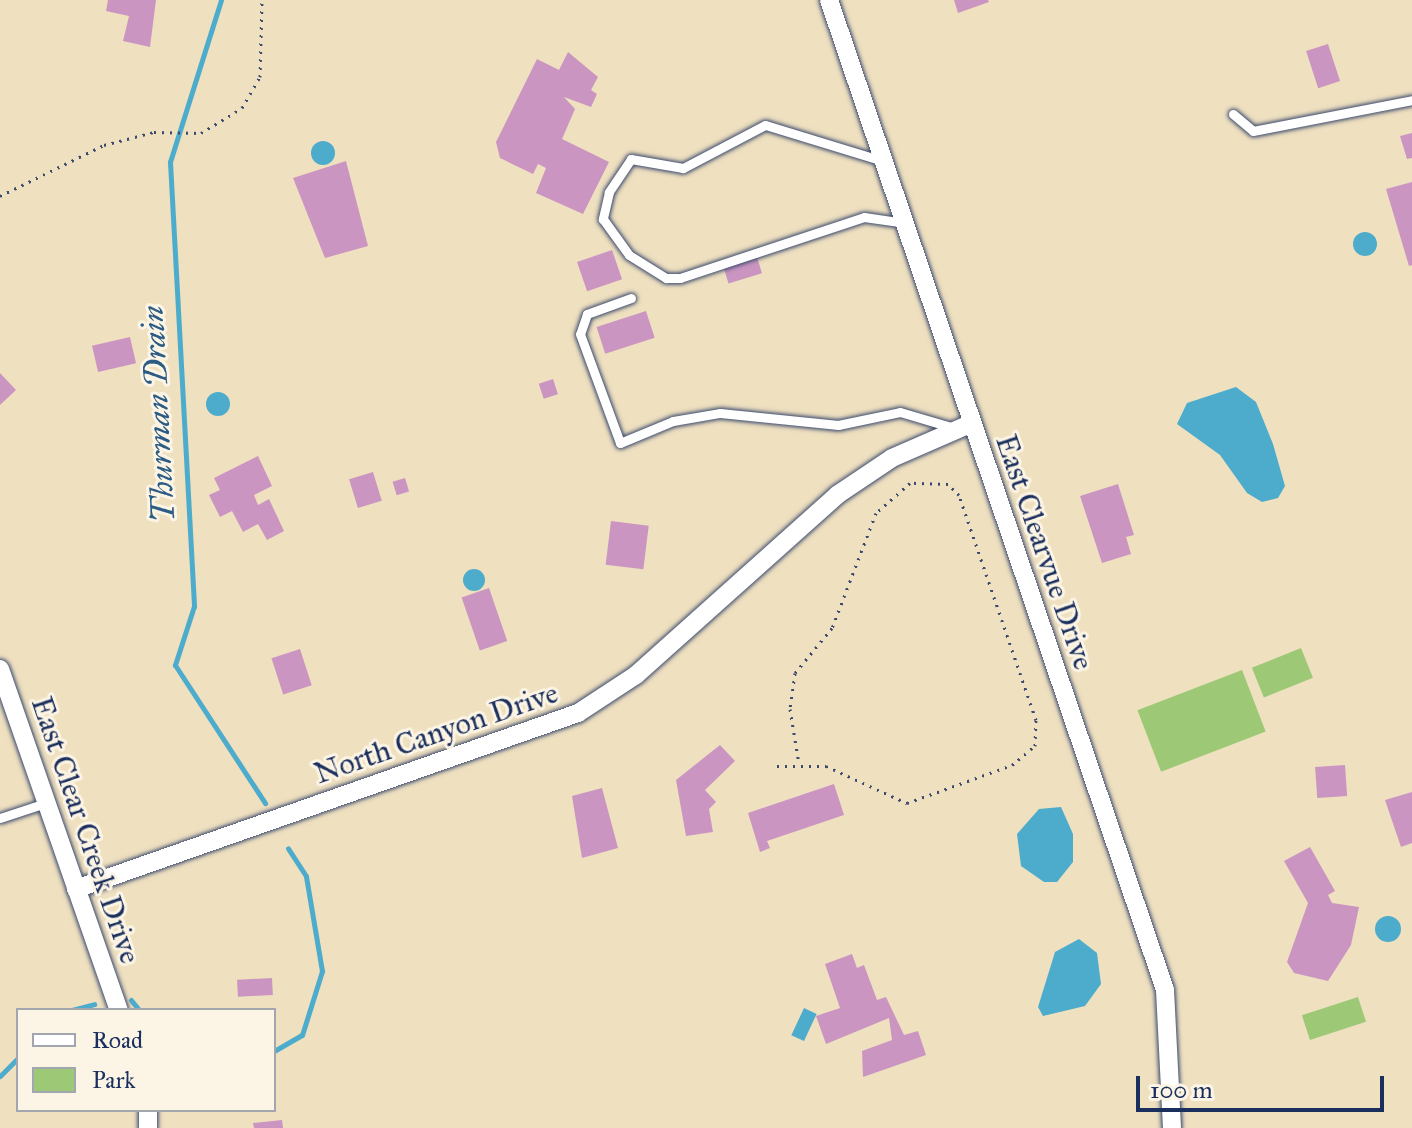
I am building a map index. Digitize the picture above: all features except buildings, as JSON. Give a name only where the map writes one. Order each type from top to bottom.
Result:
[{"type":"street","name":"East Clearvue Drive","points":[[829,0],[905,223],[964,426],[1165,990],[1172,1128]]},
{"type":"street","name":"North Canyon Drive","points":[[76,889],[578,713],[636,675],[837,495],[892,458],[964,426]]},
{"type":"street","name":"East Clear Creek Drive","points":[[0,669],[8,718],[46,803],[118,1008]]},
{"type":"lane","points":[[1233,114],[1253,131],[1412,100]]},
{"type":"lane","points":[[883,161],[765,125],[683,168],[631,159],[609,192],[603,219],[629,255],[666,278],[680,278],[864,217],[905,223]]},
{"type":"lane","points":[[631,298],[587,314],[580,334],[620,443],[673,421],[720,413],[838,425],[920,413],[964,426]]},
{"type":"lane","points":[[0,818],[46,803]]},
{"type":"path","points":[[0,196],[104,145],[154,132],[201,133],[242,108],[260,77],[262,0]]},
{"type":"path","points":[[777,766],[826,766],[907,803],[1012,765],[1035,746],[1036,720],[959,495],[948,484],[910,483],[876,513],[832,628],[795,673],[790,709],[799,764]]},
{"type":"green space","points":[[1301,648],[1313,678],[1264,698],[1252,668]]},
{"type":"green space","points":[[1242,670],[1266,732],[1161,772],[1137,710]]},
{"type":"green space","points":[[1358,997],[1366,1022],[1310,1040],[1302,1015]]},
{"type":"water","points":[[323,141],[332,144],[335,153],[332,162],[323,165],[314,162],[311,153],[314,144]]},
{"type":"water","points":[[1365,232],[1373,236],[1377,244],[1373,252],[1365,256],[1357,252],[1353,244],[1357,236]]},
{"type":"water","points":[[1236,387],[1256,402],[1273,444],[1285,486],[1278,498],[1262,502],[1247,493],[1220,455],[1177,424],[1187,403]]},
{"type":"water","points":[[218,392],[226,396],[230,404],[226,412],[218,416],[210,412],[206,404],[210,396]]},
{"type":"water","points":[[470,569],[478,569],[485,580],[478,591],[470,591],[463,584],[463,576]]},
{"type":"water","points":[[1061,807],[1073,834],[1073,862],[1057,882],[1044,882],[1021,866],[1017,834],[1039,809]]},
{"type":"water","points":[[1388,916],[1397,920],[1401,929],[1397,938],[1388,942],[1379,938],[1375,929],[1379,920]]},
{"type":"water","points":[[1079,939],[1097,953],[1101,984],[1085,1006],[1043,1016],[1038,1007],[1055,952]]},
{"type":"water","points":[[804,1008],[817,1014],[804,1041],[791,1035]]},
{"type":"waterway","name":"Thurman Drain","points":[[221,0],[170,162],[194,606],[175,665],[265,803]]},
{"type":"waterway","name":"Thurman Drain","points":[[276,1050],[302,1035],[322,971],[306,876],[288,848]]},
{"type":"waterway","name":"Thurman Drain","points":[[131,1000],[137,1008]]},
{"type":"waterway","name":"Thurman Drain","points":[[79,1008],[94,1004]]},
{"type":"waterway","name":"Thurman Drain","points":[[0,1076],[16,1060]]}]
